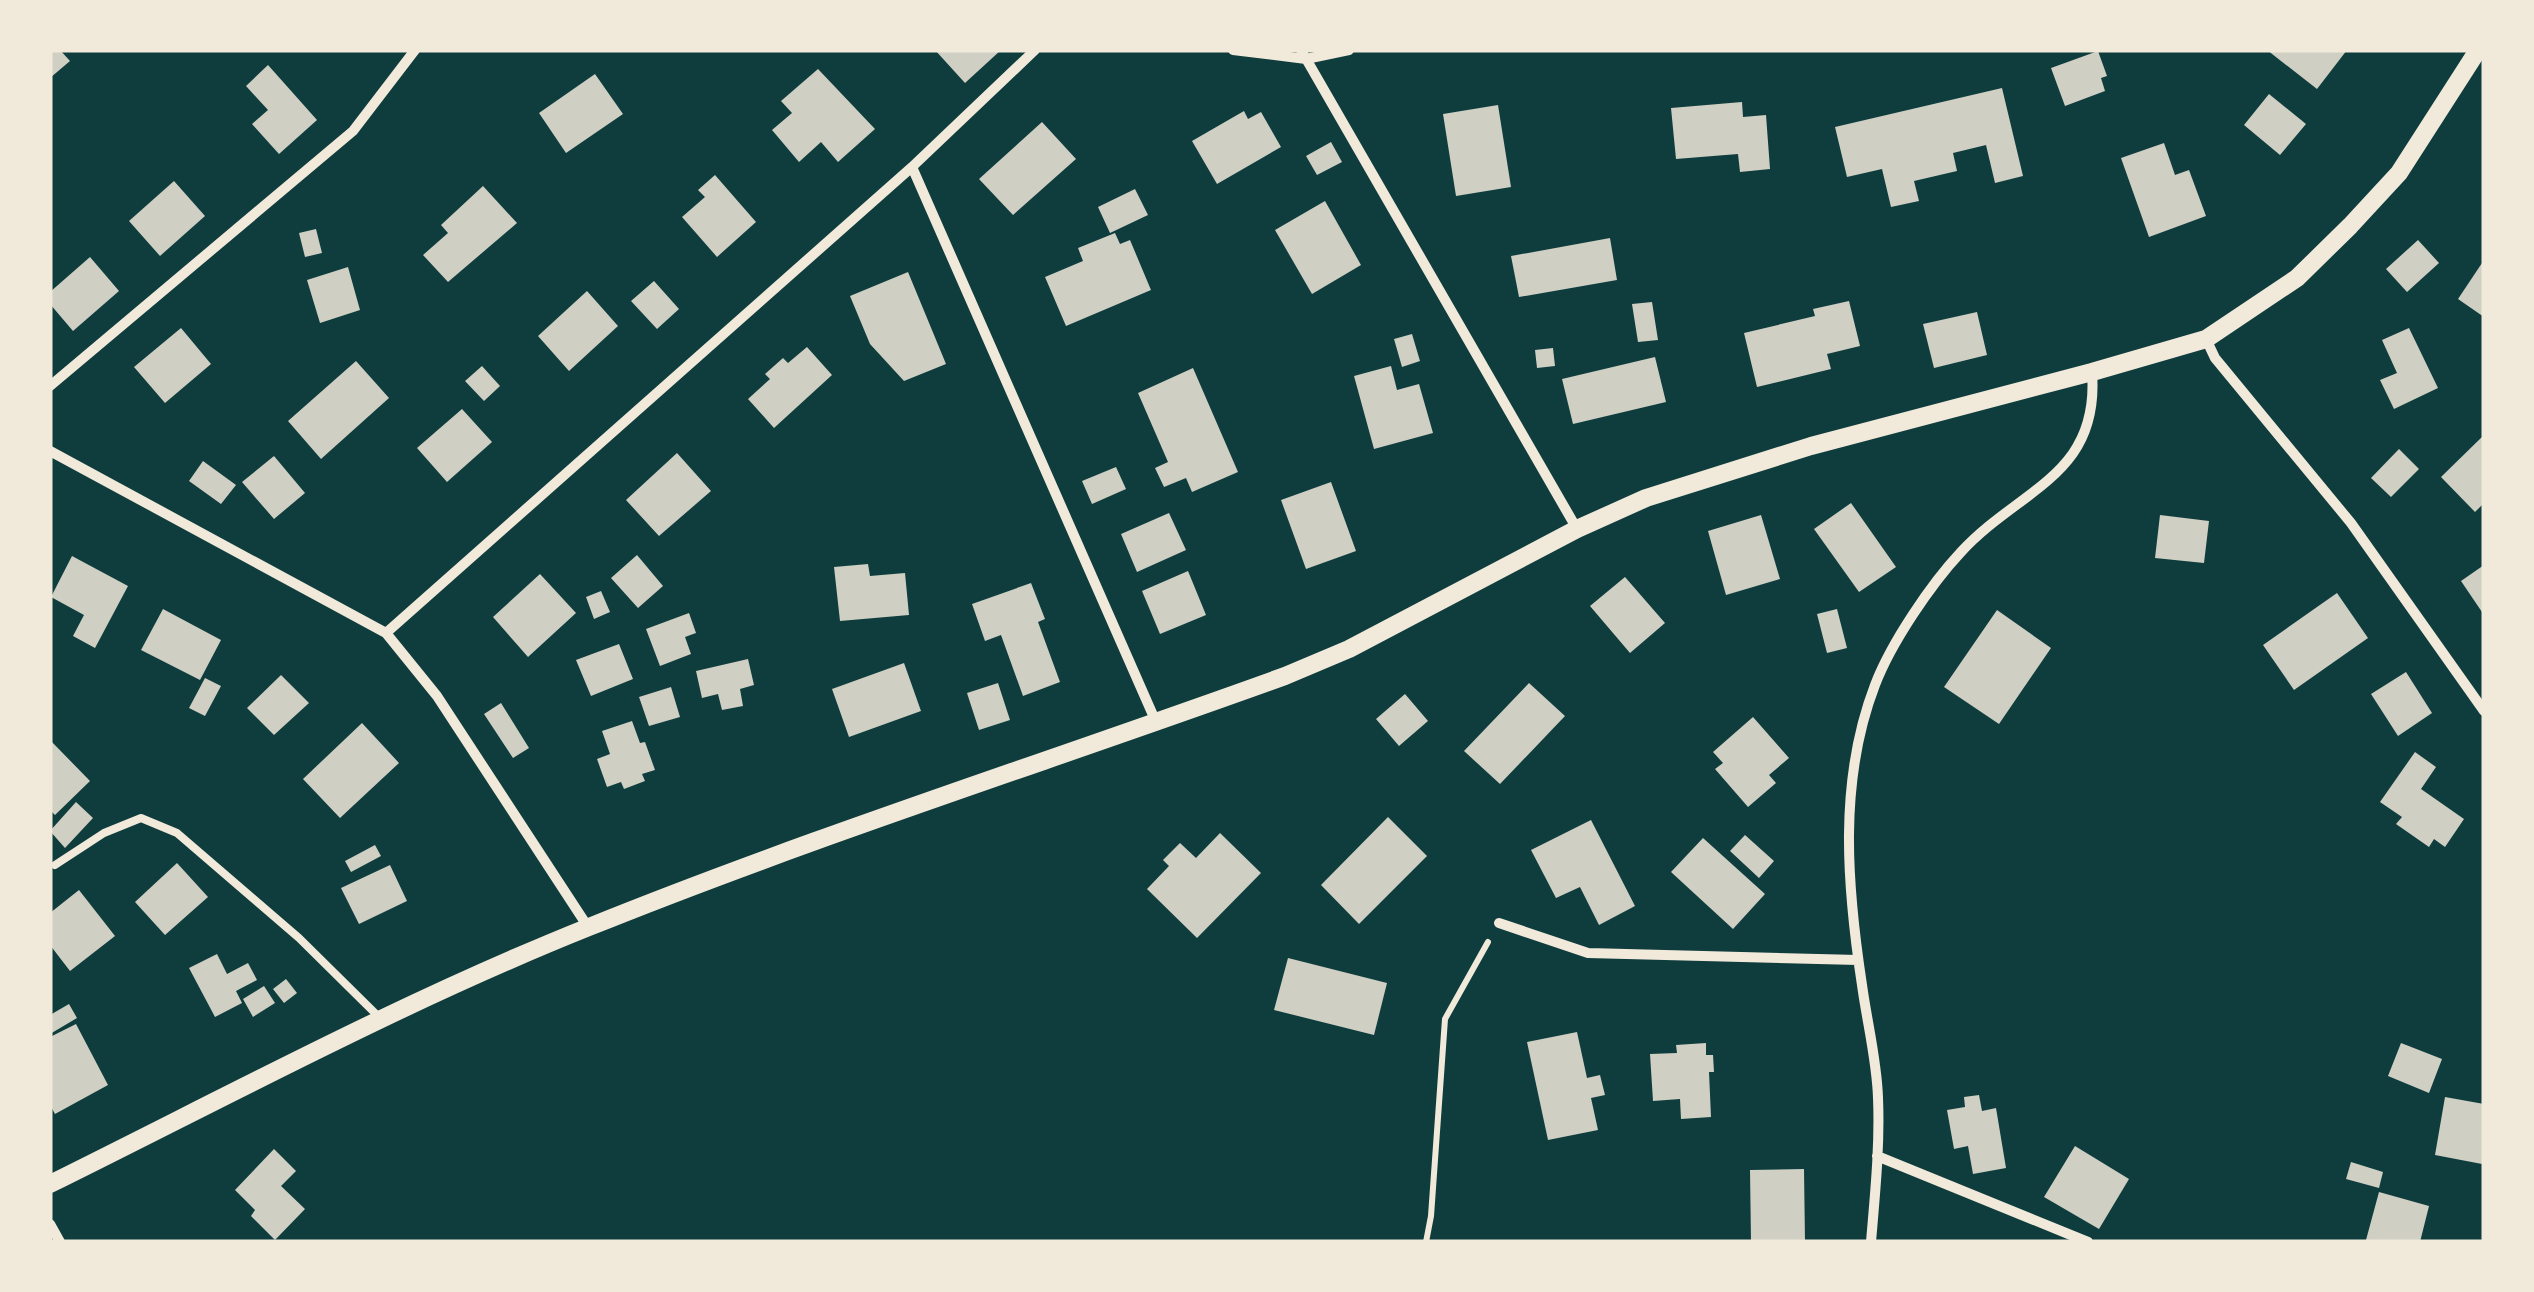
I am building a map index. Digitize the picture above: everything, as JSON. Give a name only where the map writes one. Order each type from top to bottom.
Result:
[{"type":"street","points":[[50,386],[353,131],[415,50]]},
{"type":"street","points":[[386,633],[912,167],[1035,50]]},
{"type":"street","points":[[1233,50],[1303,54],[1349,50]]},
{"type":"street","points":[[50,1184],[380,1018],[588,927],[1349,649],[1646,498],[1811,446],[2206,338],[2297,278],[2350,226],[2399,173],[2478,50]]},
{"type":"street","points":[[1303,54],[1577,530]]},
{"type":"street","points":[[912,167],[1156,722]]},
{"type":"street","points":[[2206,338],[2215,358],[2352,524],[2484,712]]},
{"type":"street","points":[[1871,1242],[1878,1095],[1858,960],[1847,831],[1856,757],[1875,684],[1921,603],[1963,550],[2048,480],[2083,442],[2094,400],[2092,372]]},
{"type":"street","points":[[50,451],[386,633],[437,696],[588,927]]},
{"type":"street","points":[[1498,923],[1588,953],[1858,960]]},
{"type":"street","points":[[1878,1156],[2088,1242]]},
{"type":"street","points":[[50,1224],[60,1242]]},
{"type":"lane","points":[[55,866],[104,833],[141,818],[177,832],[299,938],[380,1018]]},
{"type":"path","points":[[1426,1242],[1446,1019],[1498,923]]},
{"type":"building","points":[[50,50],[60,50],[70,61],[50,78]]},
{"type":"building","points":[[935,50],[1001,50],[965,83]]},
{"type":"building","points":[[2267,50],[2347,50],[2317,89]]},
{"type":"building","points":[[2098,51],[2107,76],[2101,78],[2105,91],[2065,106],[2051,68]]},
{"type":"building","points":[[268,65],[317,120],[279,154],[252,124],[268,110],[246,86]]},
{"type":"building","points":[[818,69],[875,129],[838,162],[821,142],[799,162],[772,130],[792,113],[781,101]]},
{"type":"building","points":[[595,74],[623,114],[566,153],[539,113]]},
{"type":"building","points":[[2002,88],[2023,176],[1995,183],[1986,145],[1953,153],[1957,171],[1914,181],[1919,201],[1891,207],[1882,169],[1847,177],[1835,127]]},
{"type":"building","points":[[2269,94],[2306,124],[2280,155],[2244,125]]},
{"type":"building","points":[[1742,102],[1743,117],[1766,115],[1770,169],[1740,172],[1738,154],[1676,159],[1671,108]]},
{"type":"building","points":[[1498,105],[1511,187],[1456,196],[1443,114]]},
{"type":"building","points":[[1244,111],[1248,119],[1261,112],[1281,147],[1217,184],[1192,141]]},
{"type":"building","points":[[1042,122],[1076,159],[1013,215],[979,179]]},
{"type":"building","points":[[1331,142],[1342,162],[1317,175],[1306,156]]},
{"type":"building","points":[[2164,143],[2175,175],[2189,170],[2206,216],[2149,237],[2121,158]]},
{"type":"building","points":[[715,175],[756,222],[717,257],[682,217],[705,197],[698,190]]},
{"type":"building","points":[[174,181],[205,216],[160,256],[129,221]]},
{"type":"building","points":[[483,186],[517,223],[448,282],[423,255],[448,233],[441,225]]},
{"type":"building","points":[[1135,189],[1148,215],[1110,233],[1098,207]]},
{"type":"building","points":[[1325,201],[1361,265],[1312,294],[1275,230]]},
{"type":"building","points":[[316,229],[322,253],[305,257],[299,233]]},
{"type":"building","points":[[1115,233],[1120,244],[1130,240],[1151,290],[1066,326],[1045,277],[1083,261],[1078,248]]},
{"type":"building","points":[[1610,238],[1617,280],[1519,297],[1511,256]]},
{"type":"building","points":[[2418,240],[2439,263],[2407,292],[2386,269]]},
{"type":"building","points":[[90,257],[119,291],[73,331],[50,304],[50,292]]},
{"type":"building","points":[[2484,260],[2484,317],[2458,299]]},
{"type":"building","points":[[348,267],[360,310],[320,323],[307,280]]},
{"type":"building","points":[[908,272],[946,364],[904,381],[870,344],[850,296]]},
{"type":"building","points":[[654,281],[679,309],[657,329],[631,301]]},
{"type":"building","points":[[587,291],[618,326],[569,371],[538,336]]},
{"type":"building","points":[[1849,301],[1860,346],[1827,354],[1831,369],[1757,387],[1744,333],[1815,316],[1813,309]]},
{"type":"building","points":[[1652,302],[1658,340],[1638,342],[1632,304]]},
{"type":"building","points":[[1977,312],[1987,355],[1934,368],[1923,324]]},
{"type":"building","points":[[181,328],[211,364],[165,403],[134,367]]},
{"type":"building","points":[[2409,328],[2438,388],[2394,409],[2380,380],[2397,373],[2382,340]]},
{"type":"building","points":[[1412,334],[1420,361],[1402,367],[1394,339]]},
{"type":"building","points":[[807,347],[832,375],[774,428],[748,399],[770,379],[765,374],[783,358],[788,363]]},
{"type":"building","points":[[1553,348],[1555,366],[1537,368],[1535,350]]},
{"type":"building","points":[[1655,357],[1666,402],[1573,424],[1562,379]]},
{"type":"building","points":[[356,361],[389,398],[321,459],[288,421]]},
{"type":"building","points":[[482,366],[500,386],[484,401],[465,381]]},
{"type":"building","points":[[1391,366],[1397,390],[1419,384],[1433,433],[1374,449],[1354,376]]},
{"type":"building","points":[[1193,368],[1238,472],[1192,492],[1186,478],[1164,487],[1155,468],[1168,462],[1138,393]]},
{"type":"building","points":[[462,409],[492,442],[447,482],[417,448]]},
{"type":"building","points":[[2484,435],[2484,503],[2475,512],[2441,477]]},
{"type":"building","points":[[2399,449],[2419,469],[2391,497],[2371,478]]},
{"type":"building","points":[[677,453],[711,491],[659,536],[626,500]]},
{"type":"building","points":[[274,456],[305,493],[274,519],[242,482]]},
{"type":"building","points":[[203,461],[236,485],[221,504],[189,481]]},
{"type":"building","points":[[1116,467],[1126,489],[1092,504],[1082,481]]},
{"type":"building","points":[[1331,482],[1356,551],[1306,569],[1281,500]]},
{"type":"building","points":[[1851,503],[1896,567],[1859,592],[1814,529]]},
{"type":"building","points":[[1169,513],[1186,550],[1137,572],[1121,534]]},
{"type":"building","points":[[1761,515],[1780,579],[1726,595],[1708,531]]},
{"type":"building","points":[[2160,515],[2209,521],[2204,563],[2155,558]]},
{"type":"building","points":[[637,555],[663,586],[638,608],[611,578]]},
{"type":"building","points":[[72,556],[128,586],[95,648],[73,636],[84,615],[51,597]]},
{"type":"building","points":[[868,564],[870,576],[905,573],[909,615],[840,621],[834,567]]},
{"type":"building","points":[[2484,565],[2484,615],[2461,581]]},
{"type":"building","points":[[1188,571],[1206,615],[1160,634],[1142,591]]},
{"type":"building","points":[[540,574],[576,613],[528,657],[493,617]]},
{"type":"building","points":[[1625,577],[1665,623],[1630,653],[1590,606]]},
{"type":"building","points":[[1031,583],[1045,619],[1038,622],[1060,682],[1023,696],[1001,635],[985,641],[972,604]]},
{"type":"building","points":[[601,591],[610,612],[594,619],[586,597]]},
{"type":"building","points":[[2337,593],[2368,638],[2294,690],[2263,645]]},
{"type":"building","points":[[163,609],[221,640],[200,680],[141,650]]},
{"type":"building","points":[[1837,609],[1847,648],[1827,653],[1817,614]]},
{"type":"building","points":[[1997,610],[2051,648],[1999,724],[1944,687]]},
{"type":"building","points":[[689,613],[696,633],[685,637],[691,654],[660,666],[646,629]]},
{"type":"building","points":[[619,644],[633,679],[591,696],[576,660]]},
{"type":"building","points":[[748,659],[754,685],[740,689],[743,706],[722,710],[718,694],[702,698],[696,671]]},
{"type":"building","points":[[904,663],[921,711],[849,737],[832,689]]},
{"type":"building","points":[[2406,672],[2432,713],[2398,736],[2371,694]]},
{"type":"building","points":[[281,675],[309,703],[274,735],[247,708]]},
{"type":"building","points":[[205,678],[221,686],[205,716],[189,708]]},
{"type":"building","points":[[998,683],[1010,720],[979,730],[967,693]]},
{"type":"building","points":[[1529,683],[1565,716],[1500,784],[1464,751]]},
{"type":"building","points":[[671,687],[680,717],[649,726],[639,697]]},
{"type":"building","points":[[1405,694],[1428,721],[1399,746],[1376,719]]},
{"type":"building","points":[[501,703],[529,748],[513,758],[484,714]]},
{"type":"building","points":[[1753,717],[1789,758],[1769,775],[1776,783],[1748,807],[1715,769],[1723,763],[1713,752]]},
{"type":"building","points":[[632,721],[655,770],[642,774],[645,781],[624,789],[621,782],[607,787],[597,759],[610,754],[602,731]]},
{"type":"building","points":[[362,723],[399,763],[340,818],[303,779]]},
{"type":"building","points":[[50,740],[90,781],[55,815],[50,810]]},
{"type":"building","points":[[2415,752],[2436,767],[2421,789],[2464,819],[2445,847],[2434,839],[2429,847],[2396,824],[2402,817],[2380,802]]},
{"type":"building","points":[[76,802],[93,818],[65,848],[50,831]]},
{"type":"building","points":[[1388,817],[1427,856],[1359,924],[1321,885]]},
{"type":"building","points":[[1591,820],[1635,906],[1599,925],[1580,887],[1556,898],[1531,850]]},
{"type":"building","points":[[1220,833],[1261,873],[1197,938],[1147,889],[1169,866],[1163,860],[1180,843],[1196,858]]},
{"type":"building","points":[[1745,835],[1774,861],[1759,878],[1730,851]]},
{"type":"building","points":[[1703,838],[1765,894],[1733,929],[1671,872]]},
{"type":"building","points":[[375,845],[381,856],[351,872],[345,861]]},
{"type":"building","points":[[177,863],[208,897],[165,935],[135,902]]},
{"type":"building","points":[[390,865],[407,901],[359,924],[341,888]]},
{"type":"building","points":[[79,890],[115,936],[70,971],[50,945],[50,913]]},
{"type":"building","points":[[217,954],[227,974],[248,963],[257,980],[236,991],[242,1003],[215,1017],[189,968]]},
{"type":"building","points":[[1288,958],[1387,983],[1374,1035],[1274,1010]]},
{"type":"building","points":[[286,979],[297,993],[284,1003],[273,989]]},
{"type":"building","points":[[264,986],[275,1003],[253,1017],[243,999]]},
{"type":"building","points":[[69,1004],[77,1018],[50,1034],[50,1015]]},
{"type":"building","points":[[76,1024],[108,1085],[55,1114],[50,1105],[50,1037]]},
{"type":"building","points":[[1577,1032],[1587,1078],[1600,1075],[1605,1095],[1591,1098],[1598,1130],[1548,1140],[1527,1042]]},
{"type":"building","points":[[1706,1043],[1706,1055],[1713,1055],[1714,1072],[1709,1072],[1711,1117],[1681,1119],[1680,1099],[1653,1101],[1650,1054],[1677,1053],[1676,1045]]},
{"type":"building","points":[[2401,1043],[2442,1059],[2429,1093],[2388,1076]]},
{"type":"building","points":[[1979,1095],[1982,1111],[1996,1108],[2006,1168],[1973,1174],[1968,1146],[1954,1149],[1947,1110],[1965,1107],[1964,1097]]},
{"type":"building","points":[[2445,1097],[2484,1104],[2482,1164],[2435,1155]]},
{"type":"building","points":[[2075,1146],[2129,1179],[2099,1229],[2044,1197]]},
{"type":"building","points":[[274,1149],[296,1171],[281,1186],[305,1209],[275,1240],[251,1216],[255,1210],[235,1190]]},
{"type":"building","points":[[2351,1162],[2383,1172],[2379,1188],[2346,1179]]},
{"type":"building","points":[[1804,1169],[1805,1242],[1751,1242],[1750,1170]]},
{"type":"building","points":[[2379,1192],[2429,1206],[2420,1242],[2366,1240]]}]
